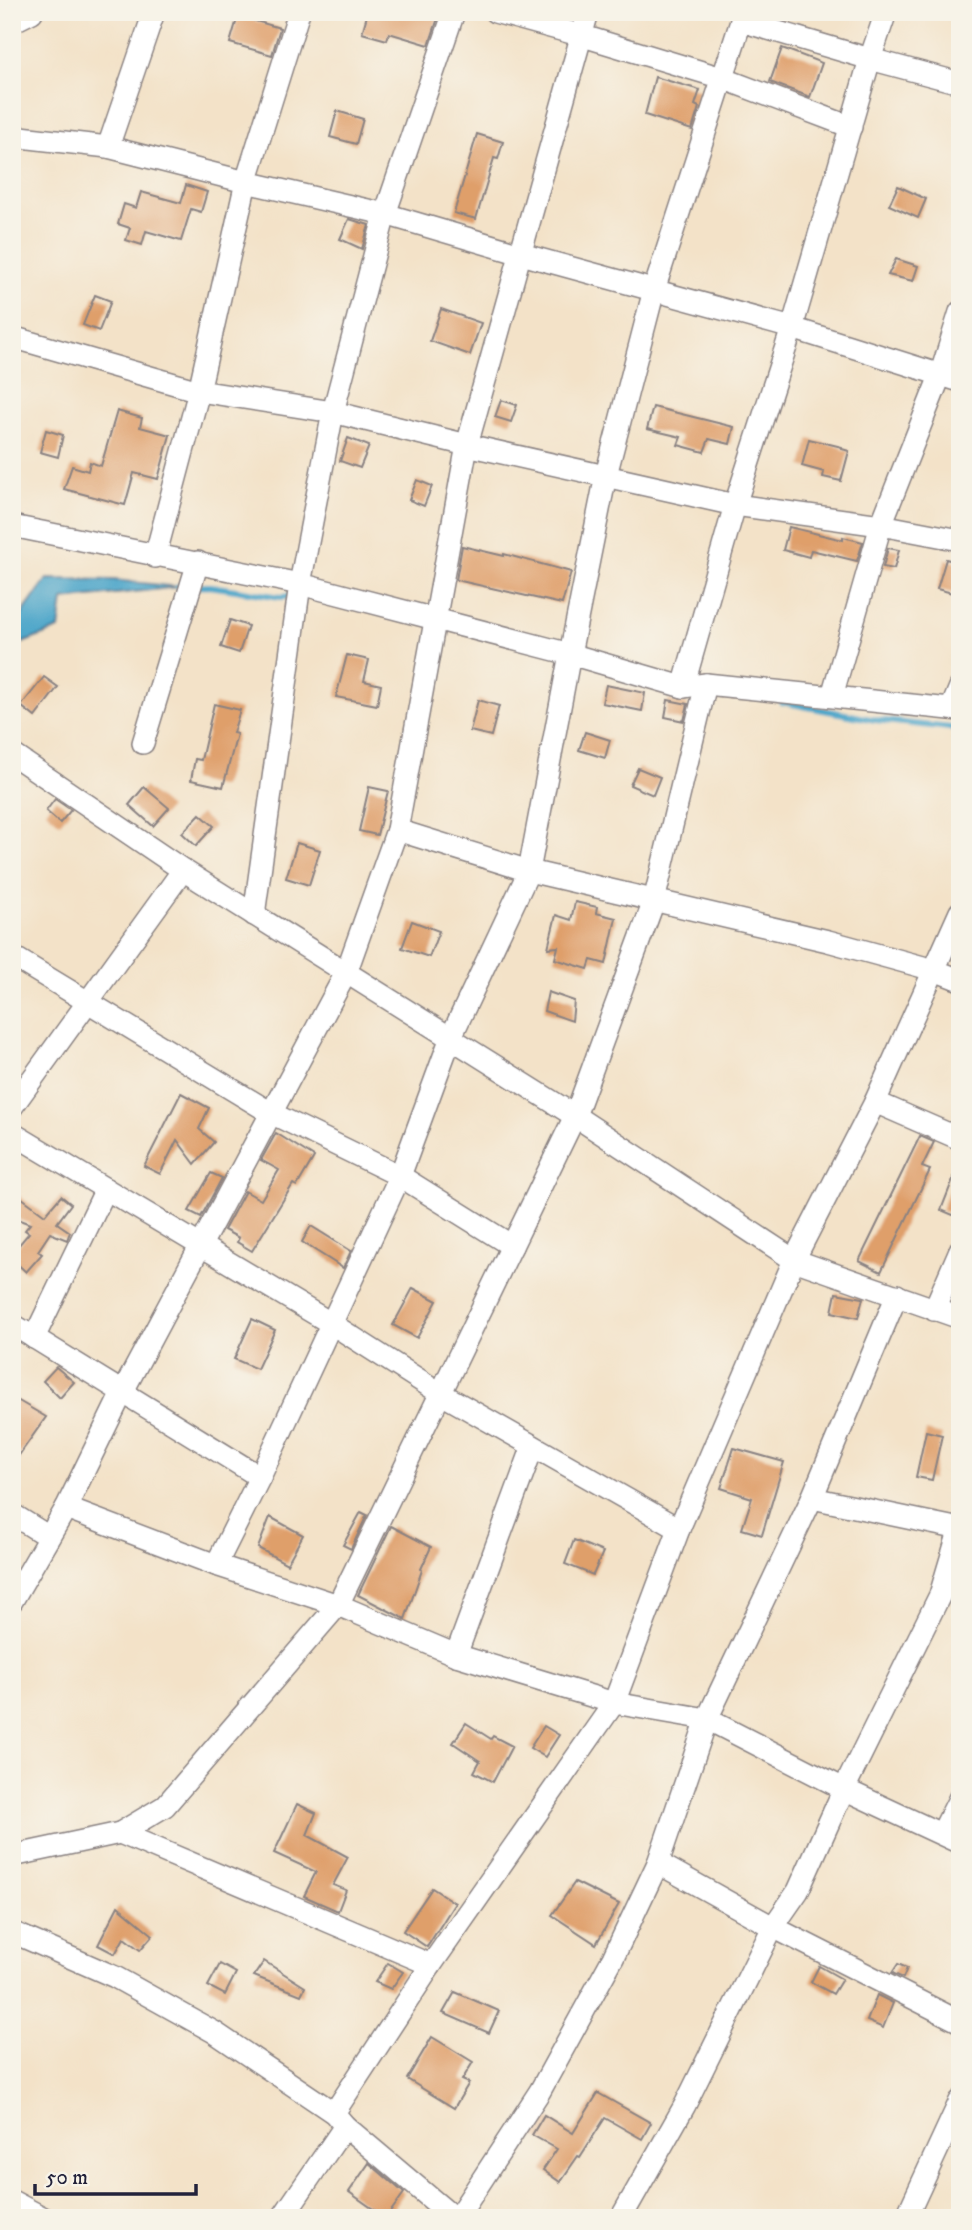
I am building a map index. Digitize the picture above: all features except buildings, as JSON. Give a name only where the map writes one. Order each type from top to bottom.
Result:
[{"type":"street","points":[[12,22],[32,12]]},
{"type":"street","points":[[107,147],[154,12]]},
{"type":"street","points":[[155,556],[199,391],[246,182],[299,12]]},
{"type":"street","points":[[254,915],[300,584],[332,412],[385,214],[454,12]]},
{"type":"street","points":[[495,12],[722,78],[851,127]]},
{"type":"street","points":[[12,1601],[66,1508],[122,1393],[346,973],[397,830],[467,445],[588,12]]},
{"type":"street","points":[[683,687],[734,505],[792,328],[886,12]]},
{"type":"street","points":[[216,1565],[260,1477],[400,1176],[451,1037],[529,871],[569,654],[606,475],[654,290],[742,17],[870,60],[960,83]]},
{"type":"street","points":[[12,136],[107,147],[385,214],[792,328],[950,379]]},
{"type":"street","points":[[832,696],[881,525],[950,379],[960,312]]},
{"type":"street","points":[[12,337],[199,391],[332,412],[734,505],[881,525],[960,540]]},
{"type":"street","points":[[12,526],[300,584],[569,654],[683,687],[706,684],[956,710],[960,687]]},
{"type":"street","points":[[143,743],[198,562]]},
{"type":"street","points":[[12,1856],[120,1833],[164,1806],[338,1605],[575,1116],[654,901],[706,684]]},
{"type":"street","points":[[12,754],[183,870],[575,1116],[794,1260],[960,1318]]},
{"type":"street","points":[[397,830],[529,871],[828,941],[934,970],[960,980]]},
{"type":"street","points":[[12,1107],[183,870]]},
{"type":"street","points":[[282,2218],[431,1965],[614,1703],[679,1529],[794,1260],[875,1102],[960,912]]},
{"type":"street","points":[[12,956],[271,1113],[400,1176],[512,1246]]},
{"type":"street","points":[[875,1102],[960,1139]]},
{"type":"street","points":[[12,1133],[332,1324],[440,1393],[679,1529]]},
{"type":"street","points":[[34,1338],[106,1189]]},
{"type":"street","points":[[934,1310],[960,1251]]},
{"type":"street","points":[[12,1932],[115,1977],[214,2032],[340,2119],[456,2218],[540,2091],[613,1958],[658,1863],[707,1719],[812,1498],[897,1295]]},
{"type":"street","points":[[12,1324],[260,1477]]},
{"type":"street","points":[[456,1655],[533,1446]]},
{"type":"street","points":[[621,2218],[685,2105],[773,1927],[798,1891],[844,1788],[940,1595],[959,1529],[812,1498]]},
{"type":"street","points":[[66,1508],[216,1565],[338,1605],[456,1655],[614,1703],[707,1719],[951,1838],[960,1797]]},
{"type":"street","points":[[12,1514],[49,1537]]},
{"type":"street","points":[[120,1833],[431,1965]]},
{"type":"street","points":[[658,1863],[773,1927],[960,2022]]},
{"type":"street","points":[[906,2218],[960,2101]]},
{"type":"street","points":[[12,2201],[44,2218]]},
{"type":"water","points":[[47,579],[114,580],[178,587],[63,600],[59,629],[12,647],[12,628]]},
{"type":"waterway","points":[[178,587],[210,586],[281,597],[293,596]]},
{"type":"waterway","points":[[782,702],[876,720],[960,729]]}]
